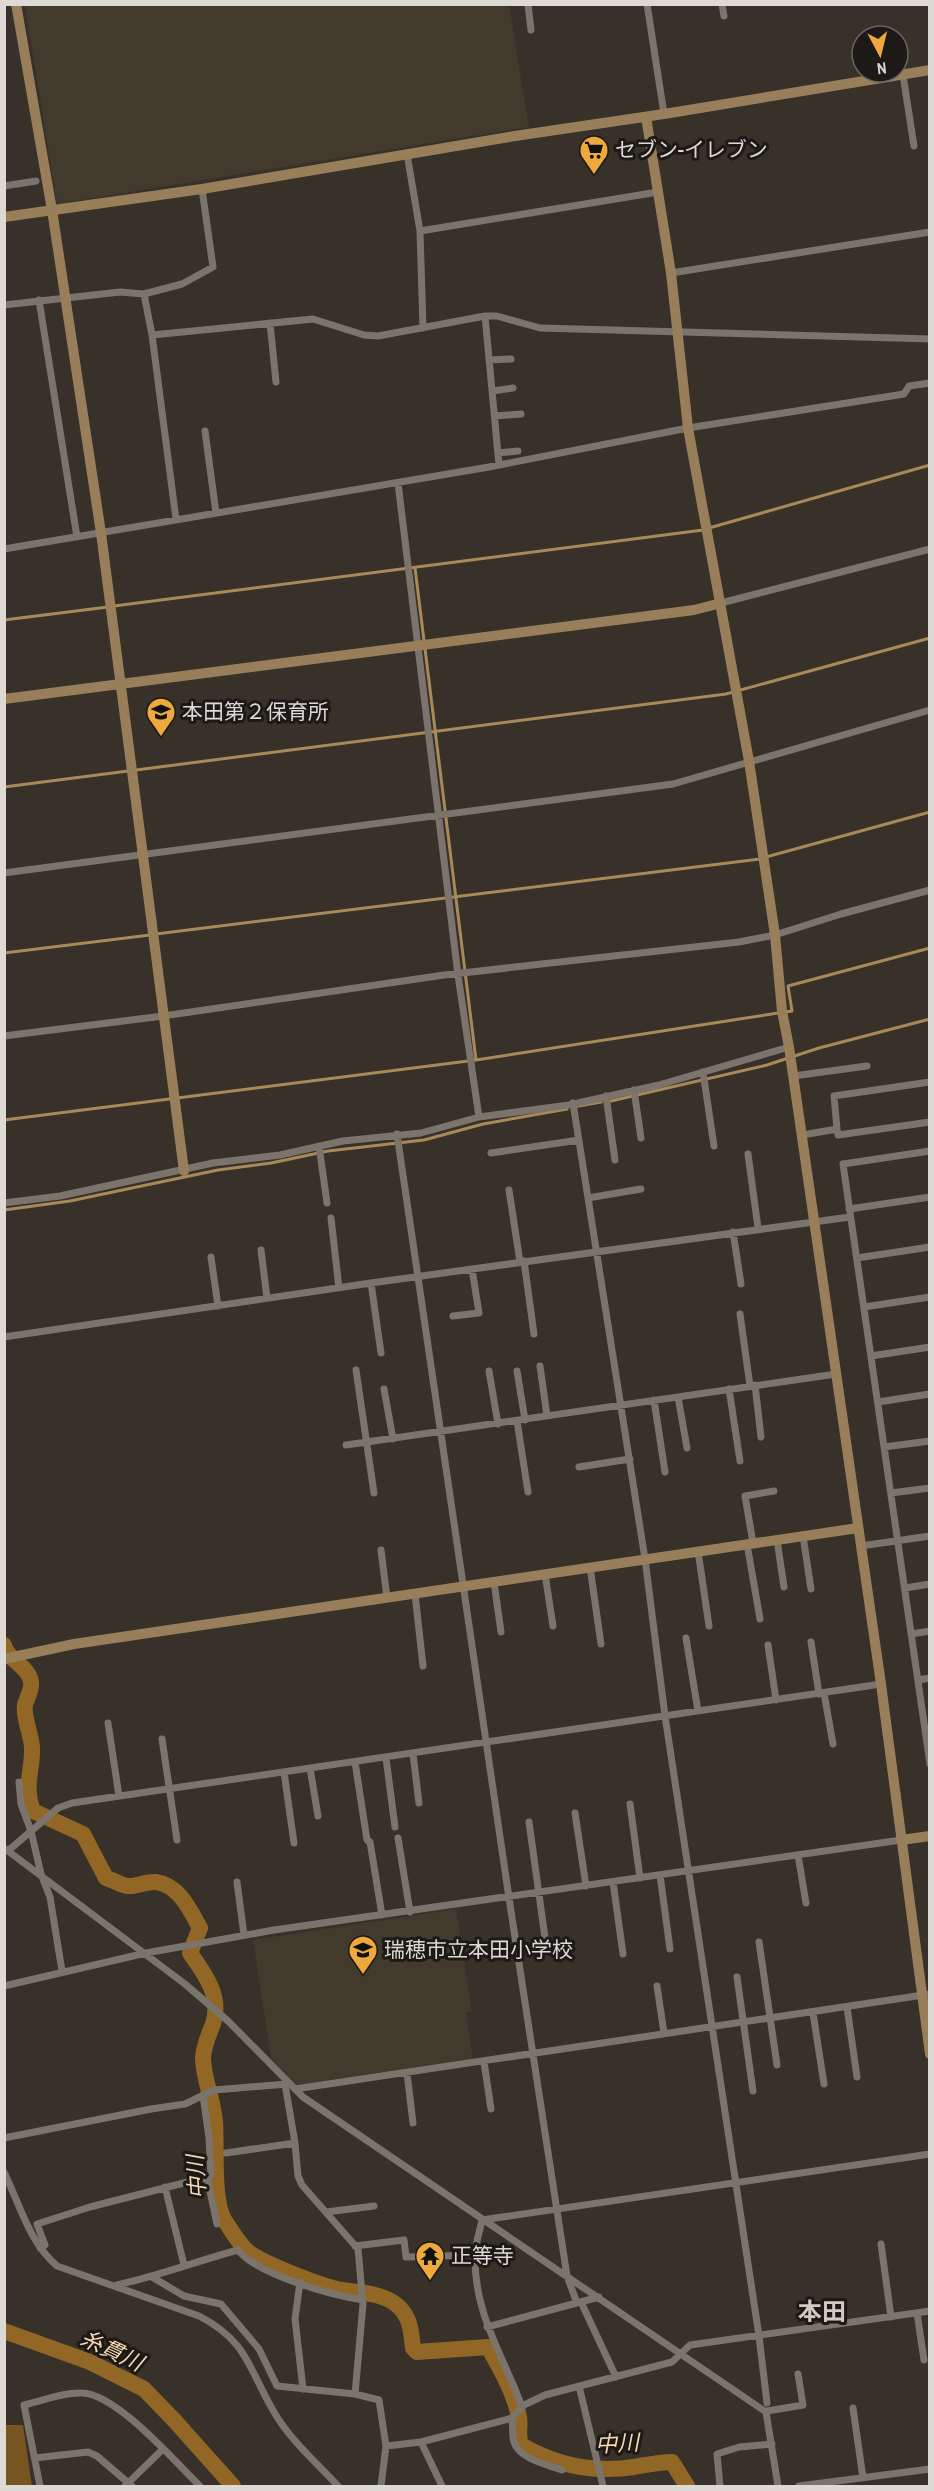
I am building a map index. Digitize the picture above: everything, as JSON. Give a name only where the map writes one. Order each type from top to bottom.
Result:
[{"type":"street","points":[[16,4],[52,210],[101,533],[141,856],[184,1171]]},
{"type":"street","points":[[528,4],[531,30]]},
{"type":"street","points":[[646,4],[664,114]]},
{"type":"street","points":[[722,4],[724,16]]},
{"type":"street","points":[[910,74],[930,70]]},
{"type":"street","points":[[4,217],[202,189],[850,84]]},
{"type":"street","points":[[904,84],[914,146]]},
{"type":"street","points":[[646,117],[671,273],[688,428],[749,761],[775,935],[782,1011],[881,1684],[901,1840],[925,1995],[930,2054]]},
{"type":"street","points":[[407,154],[420,231],[423,328]]},
{"type":"street","points":[[4,186],[36,181]]},
{"type":"street","points":[[4,305],[65,296],[129,291],[144,294],[182,284],[213,267],[202,189]]},
{"type":"street","points":[[420,231],[658,192]]},
{"type":"street","points":[[671,273],[930,232]]},
{"type":"street","points":[[144,294],[152,335],[176,519]]},
{"type":"street","points":[[39,300],[77,537]]},
{"type":"street","points":[[152,335],[313,319],[364,335],[378,336],[485,316],[497,316],[540,328],[930,339]]},
{"type":"street","points":[[485,316],[499,465]]},
{"type":"street","points":[[270,323],[276,382]]},
{"type":"street","points":[[489,360],[511,359]]},
{"type":"street","points":[[4,549],[398,483],[688,428],[903,394],[909,387],[930,383]]},
{"type":"street","points":[[492,391],[513,388]]},
{"type":"street","points":[[495,416],[521,414]]},
{"type":"street","points":[[205,431],[216,513]]},
{"type":"street","points":[[498,453],[518,451]]},
{"type":"street","points":[[398,483],[416,647],[440,816],[458,975],[479,1117]]},
{"type":"street","points":[[4,699],[694,610],[930,549]]},
{"type":"street","points":[[4,873],[673,784],[930,710]]},
{"type":"street","points":[[4,1035],[163,1016],[458,975],[739,942],[775,935],[930,890]]},
{"type":"street","points":[[4,1203],[60,1196],[213,1163],[280,1155],[343,1141],[421,1133],[479,1117],[634,1090],[789,1047]]},
{"type":"street","points":[[793,1076],[867,1066]]},
{"type":"street","points":[[703,1072],[714,1146]]},
{"type":"street","points":[[930,1082],[834,1096],[838,1135],[930,1122]]},
{"type":"street","points":[[634,1090],[641,1138]]},
{"type":"street","points":[[606,1096],[615,1160]]},
{"type":"street","points":[[573,1102],[645,1559],[665,1716],[759,2336],[767,2407],[803,2405],[798,2374]]},
{"type":"street","points":[[802,1135],[837,1129]]},
{"type":"street","points":[[397,1134],[567,2276],[616,2377]]},
{"type":"street","points":[[490,1153],[579,1140]]},
{"type":"street","points":[[319,1146],[327,1203]]},
{"type":"street","points":[[930,1151],[843,1164],[911,1634],[927,1726],[930,1764]]},
{"type":"street","points":[[748,1154],[758,1228]]},
{"type":"street","points":[[588,1198],[641,1189]]},
{"type":"street","points":[[509,1190],[534,1334]]},
{"type":"street","points":[[4,1337],[814,1220],[930,1197]]},
{"type":"street","points":[[331,1218],[339,1288]]},
{"type":"street","points":[[733,1232],[741,1284]]},
{"type":"street","points":[[857,1258],[930,1247]]},
{"type":"street","points":[[261,1250],[267,1298]]},
{"type":"street","points":[[211,1257],[218,1306]]},
{"type":"street","points":[[453,1316],[479,1313],[472,1269]]},
{"type":"street","points":[[370,1283],[381,1353]]},
{"type":"street","points":[[864,1307],[930,1298]]},
{"type":"street","points":[[740,1314],[762,1437]]},
{"type":"street","points":[[871,1356],[930,1347]]},
{"type":"street","points":[[540,1366],[547,1416]]},
{"type":"street","points":[[356,1370],[374,1493]]},
{"type":"street","points":[[489,1371],[498,1424]]},
{"type":"street","points":[[517,1371],[528,1492]]},
{"type":"street","points":[[346,1445],[836,1374]]},
{"type":"street","points":[[384,1389],[393,1438]]},
{"type":"street","points":[[729,1389],[740,1461]]},
{"type":"street","points":[[878,1402],[930,1394]]},
{"type":"street","points":[[678,1396],[687,1448]]},
{"type":"street","points":[[654,1400],[665,1472]]},
{"type":"street","points":[[884,1447],[930,1441]]},
{"type":"street","points":[[579,1467],[630,1459]]},
{"type":"street","points":[[891,1493],[930,1488]]},
{"type":"street","points":[[760,1619],[746,1496],[774,1491]]},
{"type":"street","points":[[4,1659],[74,1644],[858,1528]]},
{"type":"street","points":[[803,1536],[811,1589]]},
{"type":"street","points":[[861,1546],[930,1536]]},
{"type":"street","points":[[777,1540],[784,1587]]},
{"type":"street","points":[[381,1550],[387,1598]]},
{"type":"street","points":[[698,1551],[710,1626]]},
{"type":"street","points":[[590,1567],[602,1644]]},
{"type":"street","points":[[544,1575],[552,1626]]},
{"type":"street","points":[[494,1582],[501,1632]]},
{"type":"street","points":[[905,1588],[930,1584]]},
{"type":"street","points":[[415,1594],[423,1666]]},
{"type":"street","points":[[911,1634],[930,1631]]},
{"type":"street","points":[[687,1638],[698,1712]]},
{"type":"street","points":[[812,1642],[833,1744]]},
{"type":"street","points":[[768,1645],[776,1700]]},
{"type":"street","points":[[918,1680],[930,1678]]},
{"type":"street","points":[[778,2487],[766,2412],[655,2334],[482,2220],[290,2086],[228,2021],[146,1953],[7,1849],[65,1805],[881,1684]]},
{"type":"street","points":[[108,1723],[119,1796]]},
{"type":"street","points":[[162,1739],[177,1839]]},
{"type":"street","points":[[412,1754],[419,1803]]},
{"type":"street","points":[[386,1758],[395,1827]]},
{"type":"street","points":[[355,1762],[382,1916]]},
{"type":"street","points":[[310,1768],[318,1816]]},
{"type":"street","points":[[284,1772],[294,1843]]},
{"type":"street","points":[[19,1782],[21,1804],[50,1897],[62,1971]]},
{"type":"street","points":[[630,1804],[640,1878]]},
{"type":"street","points":[[575,1814],[586,1886]]},
{"type":"street","points":[[529,1822],[546,1938]]},
{"type":"street","points":[[4,1986],[146,1953],[244,1935],[930,1836]]},
{"type":"street","points":[[398,1838],[410,1912]]},
{"type":"street","points":[[798,1855],[806,1903]]},
{"type":"street","points":[[660,1875],[670,1949]]},
{"type":"street","points":[[237,1882],[244,1935]]},
{"type":"street","points":[[613,1882],[623,1954]]},
{"type":"street","points":[[759,1942],[777,2065]]},
{"type":"street","points":[[737,1977],[753,2091]]},
{"type":"street","points":[[657,1986],[664,2033]]},
{"type":"street","points":[[4,2138],[185,2104],[214,2090],[290,2086],[407,2073],[533,2052],[925,1995]]},
{"type":"street","points":[[847,2007],[857,2077]]},
{"type":"street","points":[[813,2013],[824,2084]]},
{"type":"street","points":[[484,2061],[491,2109]]},
{"type":"street","points":[[407,2073],[413,2123]]},
{"type":"street","points":[[290,2086],[298,2176],[302,2185],[358,2249],[363,2300],[355,2394]]},
{"type":"street","points":[[40,2248],[45,2245],[37,2224],[90,2207],[211,2176],[203,2095]]},
{"type":"street","points":[[226,2153],[295,2143]]},
{"type":"street","points":[[482,2220],[930,2154]]},
{"type":"street","points":[[4,2172],[40,2248],[57,2266],[199,2316],[216,2325],[233,2340],[252,2365],[275,2413],[338,2487]]},
{"type":"street","points":[[207,2177],[217,2224]]},
{"type":"street","points":[[165,2187],[184,2265]]},
{"type":"street","points":[[326,2212],[374,2206]]},
{"type":"street","points":[[482,2220],[474,2254],[480,2304],[487,2327],[522,2407]]},
{"type":"street","points":[[355,2246],[404,2240],[406,2258],[474,2254]]},
{"type":"street","points":[[881,2244],[891,2317]]},
{"type":"street","points":[[114,2285],[152,2277],[184,2265],[238,2250],[245,2259],[258,2267],[327,2293],[363,2300]]},
{"type":"street","points":[[152,2277],[184,2296],[221,2304],[259,2349],[277,2386],[355,2394],[379,2400],[386,2446],[381,2487]]},
{"type":"street","points":[[300,2282],[295,2319],[303,2389]]},
{"type":"street","points":[[487,2327],[599,2297]]},
{"type":"street","points":[[386,2446],[421,2442],[512,2418],[522,2407],[545,2395],[672,2362],[690,2345],[930,2311]]},
{"type":"street","points":[[917,2313],[924,2360]]},
{"type":"street","points":[[579,2386],[603,2487]]},
{"type":"street","points":[[40,2487],[24,2405],[78,2393],[98,2397],[134,2420],[200,2487]]},
{"type":"street","points":[[853,2408],[863,2478]]},
{"type":"street","points":[[512,2418],[514,2444],[518,2449],[540,2462],[562,2470]]},
{"type":"street","points":[[421,2442],[442,2487]]},
{"type":"street","points":[[720,2487],[717,2454],[739,2447],[772,2444]]},
{"type":"street","points":[[35,2458],[88,2452],[97,2456],[128,2485],[163,2449]]},
{"type":"street","points":[[799,2487],[930,2469]]},
{"type":"shaded area","points":[[25,5],[509,5],[529,127],[57,204]]},
{"type":"shaded area","name":"瑞穂市立本田小学校","points":[[456,1909],[472,2011],[466,2013],[473,2059],[297,2085],[271,2058],[253,1940]]},
{"type":"shaded area","points":[[5,2425],[23,2425],[32,2486],[5,2486]]},
{"type":"waterway","points":[[709,528],[930,465]]},
{"type":"waterway","points":[[114,606],[703,530]]},
{"type":"waterway","points":[[415,568],[476,1060]]},
{"type":"waterway","points":[[4,620],[108,607]]},
{"type":"waterway","points":[[4,787],[726,694],[930,638]]},
{"type":"waterway","points":[[766,857],[930,812]]},
{"type":"waterway","points":[[156,934],[760,859]]},
{"type":"waterway","points":[[4,953],[150,935]]},
{"type":"waterway","points":[[785,1012],[792,1011],[788,986],[930,948]]},
{"type":"waterway","points":[[4,1120],[476,1060],[778,1013]]},
{"type":"waterway","points":[[611,1101],[767,1065],[819,1048],[930,1019]]},
{"type":"waterway","points":[[573,1107],[601,1102]]},
{"type":"waterway","points":[[4,1210],[70,1201],[218,1170],[271,1163],[328,1151],[424,1140],[483,1124],[567,1109]]},
{"type":"waterway","name":"中川","points":[[4,1645],[9,1655],[29,1676],[31,1682],[25,1710],[32,1747],[29,1794],[33,1811],[83,1834],[106,1878],[128,1886],[156,1882],[171,1888],[183,1899],[200,1928],[190,1953],[214,1995],[215,2014],[203,2059],[215,2121],[218,2200],[225,2221],[240,2243],[246,2250],[264,2261],[307,2279],[333,2288],[386,2298],[406,2315],[413,2348],[417,2352],[488,2347],[514,2398],[519,2417],[521,2445],[547,2458],[590,2468],[619,2469],[672,2462],[687,2486]]},
{"type":"waterway","name":"糸貫川","points":[[4,2331],[90,2362],[144,2389],[233,2486]]},
{"type":"place","name":"セブン-イレブン","points":[[594,176]]},
{"type":"place","name":"本田第２保育所","points":[[161,738]]},
{"type":"place","name":"瑞穂市立本田小学校","points":[[363,1976]]},
{"type":"place","name":"正等寺","points":[[430,2282]]},
{"type":"district","name":"本田","points":[[822,2312]]}]
